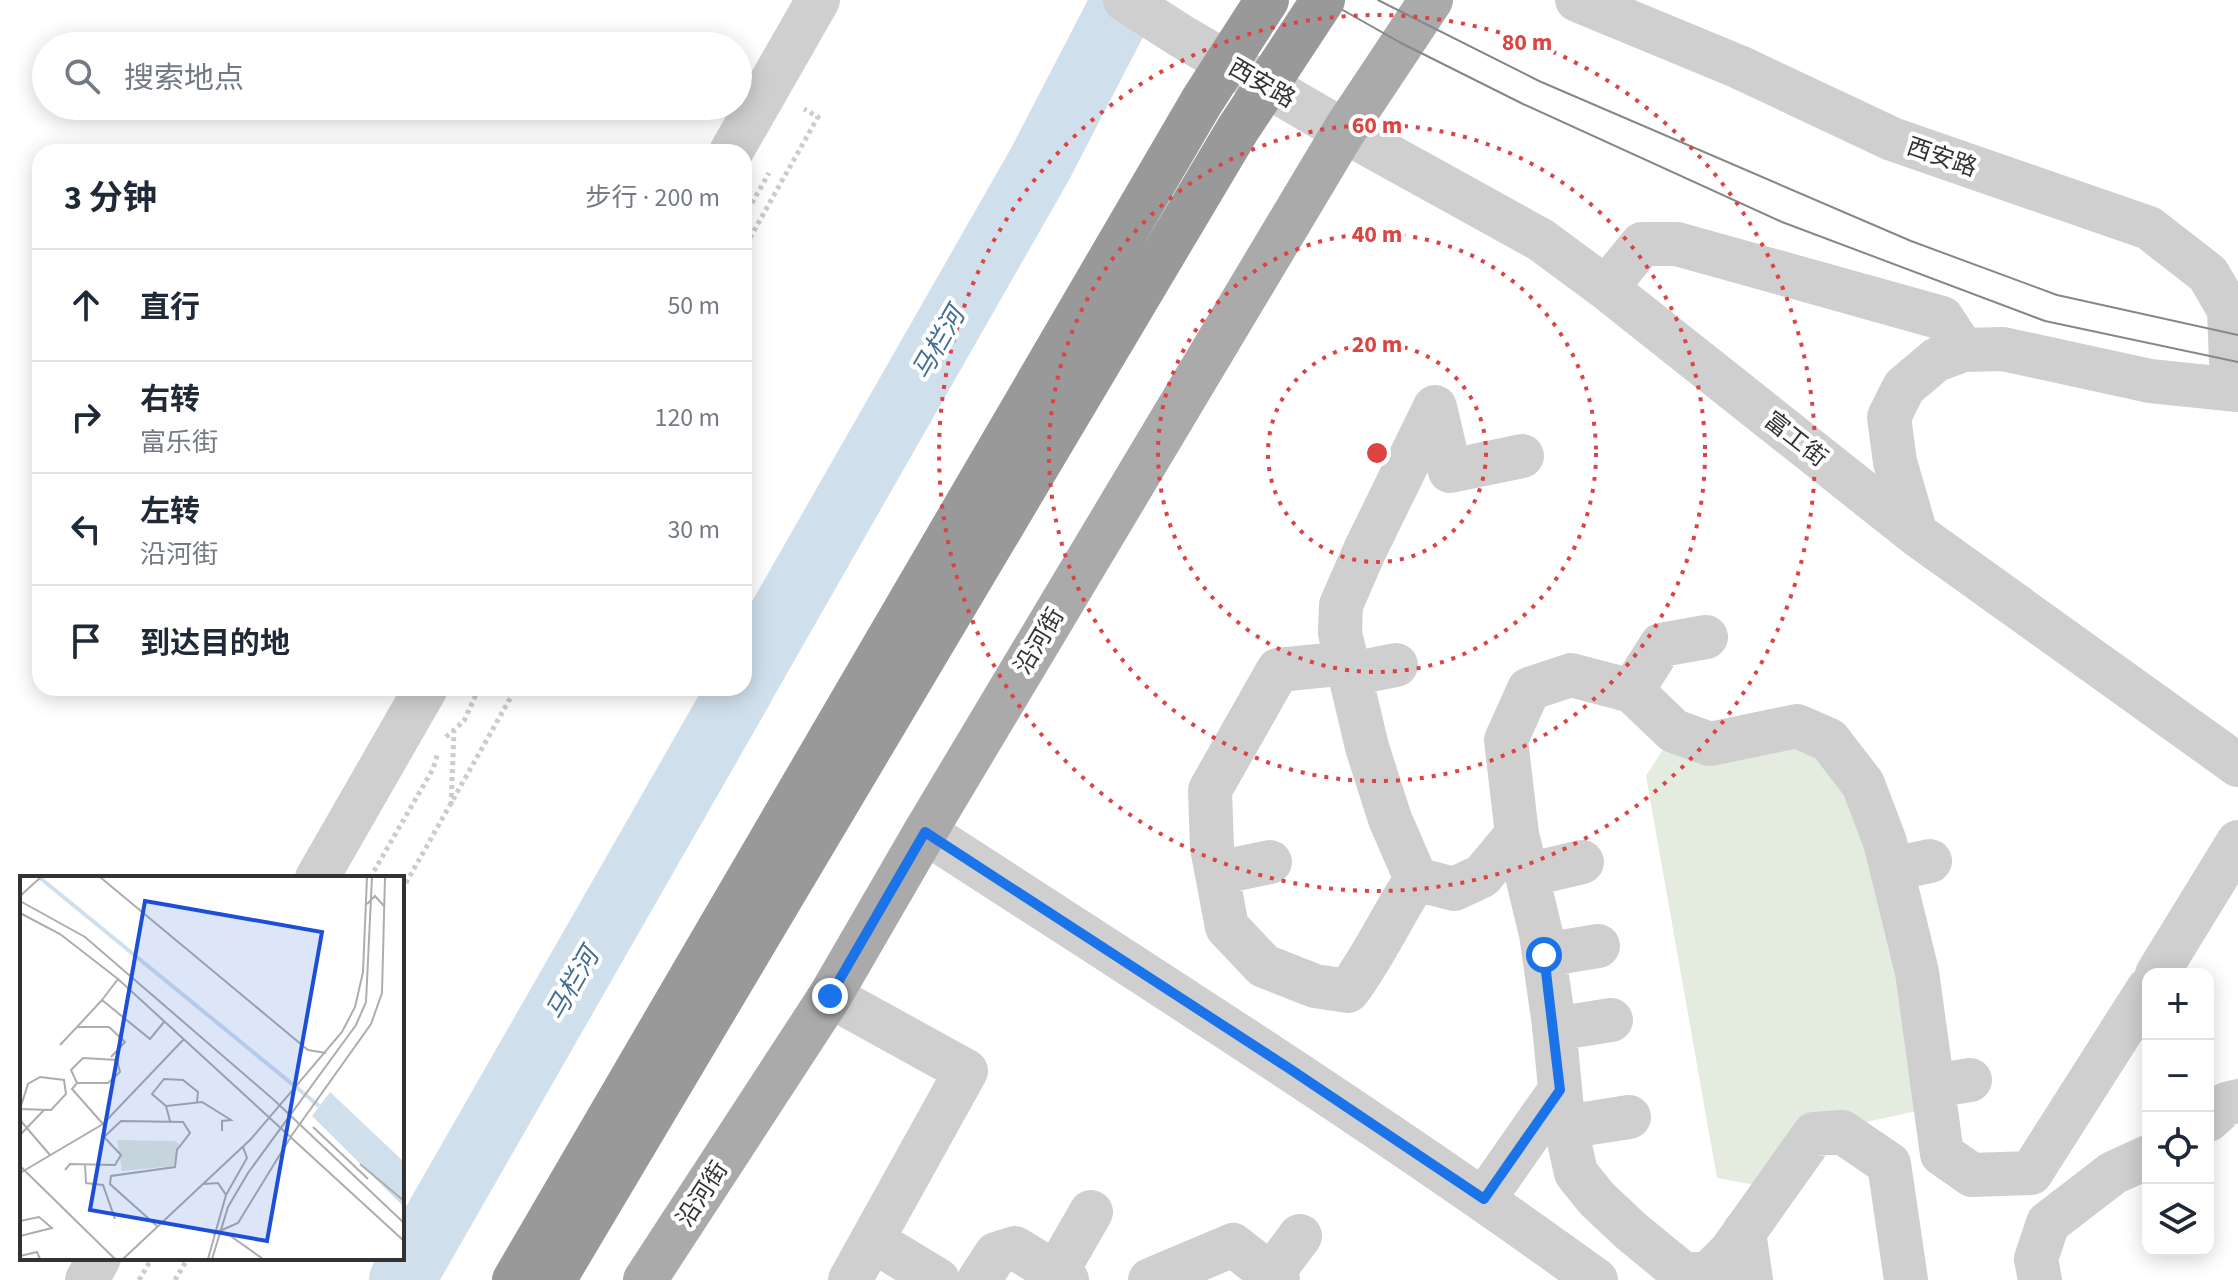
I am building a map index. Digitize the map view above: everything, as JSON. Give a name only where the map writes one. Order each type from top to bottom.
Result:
[{"type":"highway","points":[[514,1280],[1202,101],[1267,0]]},
{"type":"highway","points":[[554,1280],[1238,129],[1323,0]]},
{"type":"main road","name":"沿河街","points":[[645,1280],[830,996],[1344,131],[1431,0]]},
{"type":"street","points":[[752,115],[818,0]]},
{"type":"street","name":"西安路","points":[[1125,0],[1344,131]]},
{"type":"street","name":"西安路","points":[[1597,4],[1892,139],[2149,228],[2208,274],[2234,307],[2231,362],[2238,370]]},
{"type":"street","points":[[736,144],[749,120]]},
{"type":"street","name":"富工街","points":[[1344,131],[1541,240],[1916,534],[2238,765]]},
{"type":"street","points":[[1606,288],[1642,244],[1677,244],[1942,318],[1963,350]]},
{"type":"street","points":[[1916,534],[1895,462],[1889,417],[1904,387],[1936,360],[1963,350],[2003,349],[2150,381],[2238,390]]},
{"type":"street","points":[[1416,879],[1390,819],[1367,747],[1340,633],[1341,605],[1435,407],[1450,471],[1522,456]]},
{"type":"street","points":[[1632,691],[1661,645],[1706,637]]},
{"type":"street","points":[[1396,665],[1278,670],[1210,790],[1212,848],[1227,927],[1264,966],[1315,986],[1348,991],[1372,959],[1391,919],[1416,879]]},
{"type":"street","points":[[1906,1280],[1889,1164],[1842,1132],[1814,1134],[1731,1251],[1707,1275],[1681,1272],[1597,1199],[1576,1173],[1563,1108],[1544,955],[1522,855],[1506,740],[1529,689],[1571,675],[1632,691],[1674,731],[1710,744],[1797,726],[1829,740],[1863,784],[1885,842],[1911,865],[1952,1083],[1942,1154],[1972,1175],[2031,1173],[2142,998]]},
{"type":"street","points":[[318,876],[421,696]]},
{"type":"street","points":[[925,832],[1287,1067],[1484,1199],[1596,1280]]},
{"type":"street","points":[[2161,968],[2238,842]]},
{"type":"street","points":[[1416,879],[1454,889],[1522,855],[1582,862]]},
{"type":"street","points":[[1217,873],[1270,862]]},
{"type":"street","points":[[1544,955],[1598,946]]},
{"type":"street","points":[[830,996],[966,1071],[850,1280]]},
{"type":"street","points":[[1554,1029],[1611,1020]]},
{"type":"street","points":[[2214,1115],[2226,1104],[2238,1101]]},
{"type":"street","points":[[1484,1199],[1563,1108]]},
{"type":"street","points":[[1563,1108],[1629,1117]]},
{"type":"street","points":[[2040,1280],[2036,1259],[2048,1223],[2113,1173],[2142,1160]]},
{"type":"street","points":[[979,1280],[1001,1240],[1062,1276],[1091,1212]]},
{"type":"street","points":[[1744,1232],[1751,1280]]},
{"type":"street","points":[[1150,1280],[1233,1245],[1274,1277],[1300,1236]]},
{"type":"street","points":[[872,1240],[938,1280]]},
{"type":"street","points":[[87,1280],[98,1260]]},
{"type":"path","points":[[752,234],[818,117],[804,109]]},
{"type":"path","points":[[371,876],[433,769],[441,742],[464,721],[475,696]]},
{"type":"path","points":[[404,887],[512,696]]},
{"type":"path","points":[[451,806],[454,730]]},
{"type":"path","points":[[139,1280],[151,1260]]},
{"type":"path","points":[[175,1280],[187,1260]]},
{"type":"shaded area","points":[[1794,734],[1854,785],[1926,1109],[1843,1127],[1767,1187],[1717,1178],[1646,776],[1668,742]]},
{"type":"waterway","name":"马栏河","points":[[752,668],[1039,166],[1125,0]]},
{"type":"waterway","name":"马栏河","points":[[402,1280],[736,696]]},
{"type":"tram line","points":[[1325,0],[1401,43],[1523,104],[1782,222],[2045,321],[2238,362]]},
{"type":"tram line","points":[[1378,0],[1539,81],[1911,241],[2057,295],[2238,335]]},
{"type":"route","points":[[830,996],[925,832],[1484,1199],[1560,1090],[1544,955]]}]
